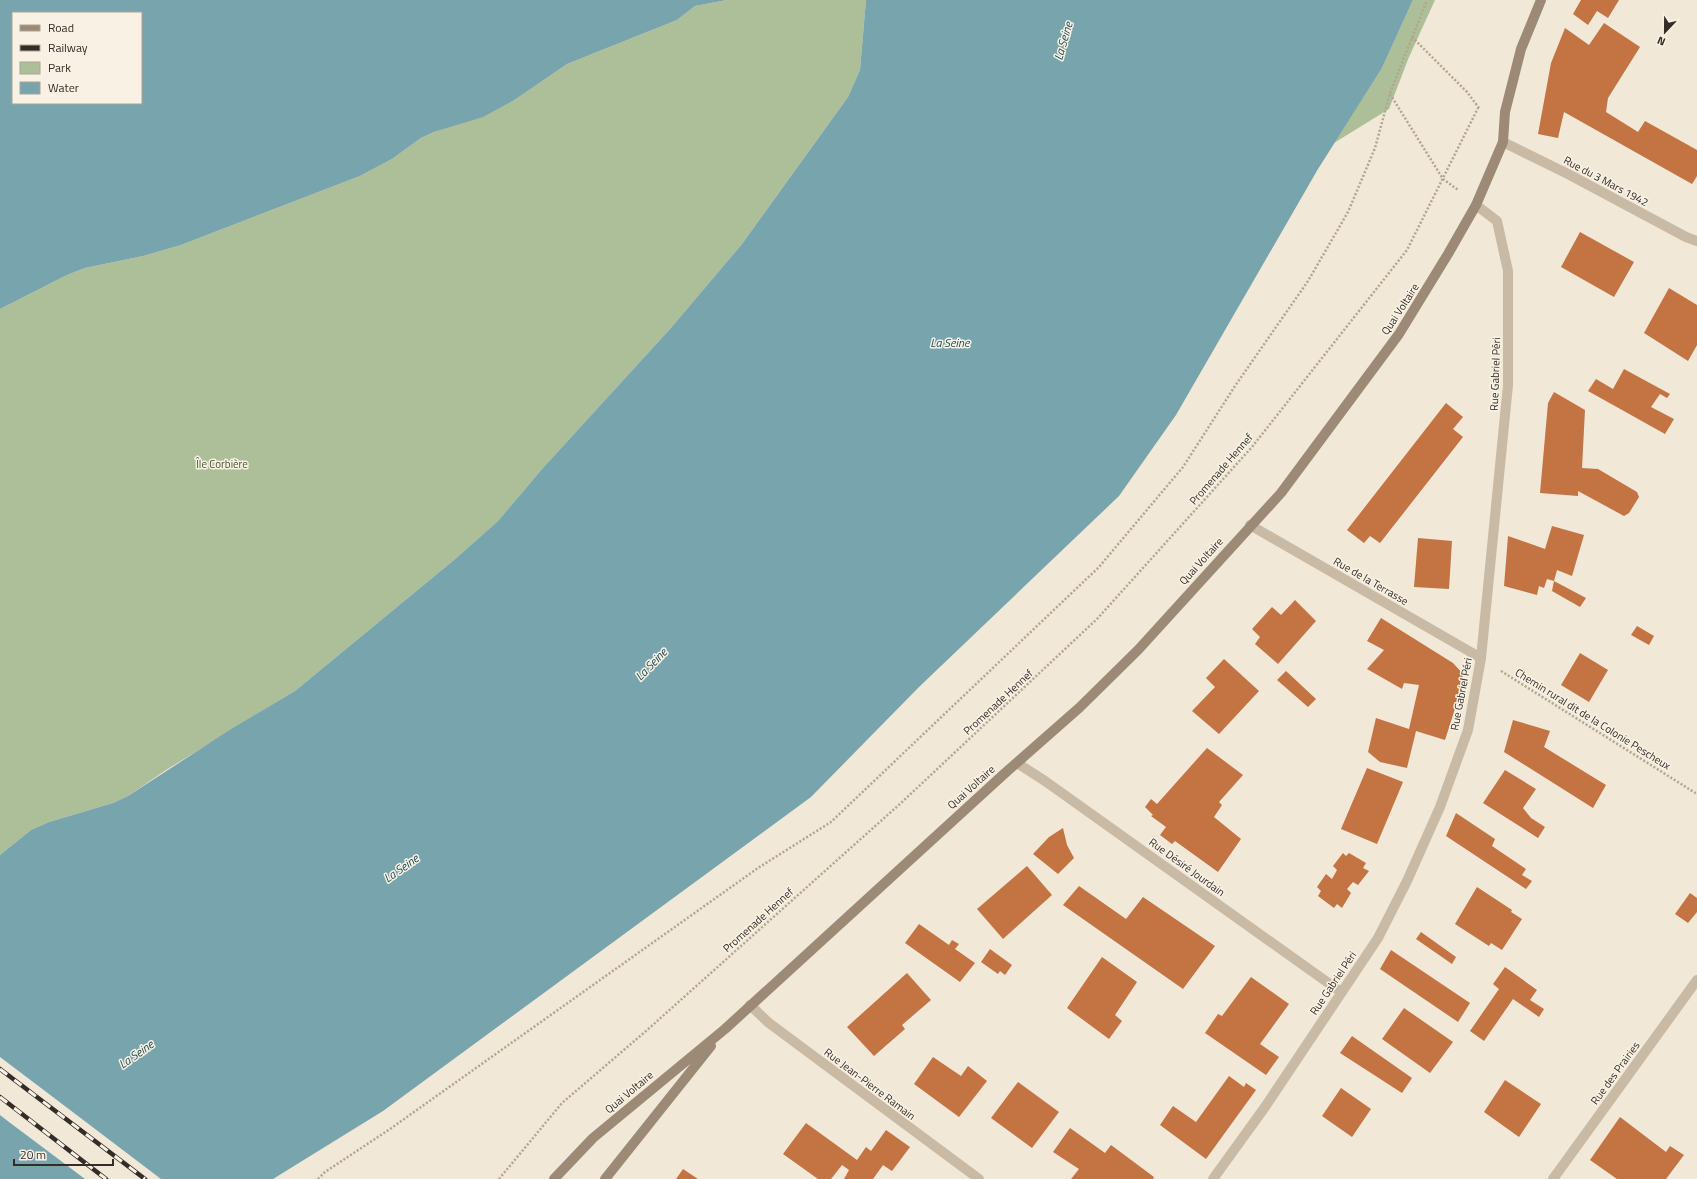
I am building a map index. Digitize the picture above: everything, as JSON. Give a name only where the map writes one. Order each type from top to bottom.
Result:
[{"type":"main road","name":"Quai Voltaire","points":[[554,1179],[593,1138],[725,1029],[1004,774],[1079,708],[1138,650],[1281,492],[1399,334],[1476,205],[1503,142],[1506,112],[1521,49],[1541,0]]},
{"type":"main road","name":"Quai Voltaire","points":[[605,1179],[725,1029]]},
{"type":"street","name":"Rue du 3 Mars 1942","points":[[1503,142],[1568,174],[1686,237],[1697,241]]},
{"type":"street","name":"Rue Gabriel Péri","points":[[1214,1179],[1265,1107],[1378,938],[1407,881],[1440,807],[1468,730],[1481,658],[1508,385],[1508,271],[1497,221],[1476,205]]},
{"type":"street","name":"Rue de la Terrasse","points":[[1250,525],[1481,658]]},
{"type":"street","name":"Rue Désiré Jourdain","points":[[1017,763],[1045,781],[1341,992]]},
{"type":"street","name":"Rue des Prairies","points":[[1553,1179],[1697,980]]},
{"type":"street","name":"Rue Jean-Pierre Ramain","points":[[750,1005],[769,1024],[979,1179]]},
{"type":"path","points":[[318,1179],[758,868],[831,822],[1099,568],[1183,467],[1235,386],[1308,281],[1348,212],[1375,148],[1390,93],[1428,0]]},
{"type":"path","points":[[1412,37],[1467,92],[1478,108],[1506,112]]},
{"type":"path","points":[[1390,93],[1443,179]]},
{"type":"path","name":"Promenade Hennef","points":[[499,1179],[562,1103],[646,1031],[901,803],[1097,619],[1252,447],[1407,250],[1478,108]]},
{"type":"path","name":"Chemin rural dit de la Colonie Pescheux","points":[[1481,658],[1697,794]]},
{"type":"green space","name":"Île Corbière","points":[[727,0],[866,0],[860,70],[848,97],[742,244],[670,329],[542,469],[498,521],[454,560],[295,691],[166,770],[128,796],[113,803],[49,822],[31,830],[0,855],[0,309],[67,275],[85,268],[143,256],[181,245],[360,176],[392,159],[421,138],[465,122],[516,99],[567,64],[677,20],[695,6]]},
{"type":"green space","points":[[1413,0],[1435,0],[1409,57],[1389,109],[1334,143],[1382,68]]},
{"type":"water","points":[[0,0],[727,0],[695,6],[677,20],[567,64],[516,99],[483,117],[434,132],[421,138],[392,159],[360,176],[181,245],[143,256],[85,268],[67,275],[0,309]]},
{"type":"water","name":"La Seine","points":[[866,0],[1413,0],[1382,68],[1318,169],[1176,415],[1119,496],[919,687],[811,797],[383,1111],[273,1179],[0,1179],[0,855],[31,830],[49,822],[113,803],[128,796],[228,731],[295,691],[454,560],[498,521],[542,469],[670,329],[742,244],[848,97],[860,70]]},
{"type":"pier","points":[[0,1057],[161,1179],[85,1179],[9,1122],[0,1115]]},
{"type":"building","points":[[1581,0],[1619,0],[1608,18],[1597,11],[1588,25],[1573,14]]},
{"type":"building","points":[[1604,23],[1640,47],[1608,98],[1606,112],[1638,132],[1645,121],[1697,150],[1697,176],[1692,184],[1564,112],[1558,138],[1538,134],[1551,63],[1565,28],[1589,45]]},
{"type":"building","points":[[1580,232],[1634,262],[1614,297],[1561,267]]},
{"type":"building","points":[[1669,288],[1697,305],[1697,345],[1688,361],[1644,333]]},
{"type":"building","points":[[1624,369],[1670,394],[1667,398],[1660,394],[1651,407],[1674,419],[1665,434],[1588,391],[1596,379],[1613,389]]},
{"type":"building","points":[[1554,392],[1585,410],[1582,468],[1598,469],[1637,492],[1639,497],[1629,513],[1624,516],[1578,491],[1578,496],[1540,493],[1548,403]]},
{"type":"building","points":[[1446,403],[1463,417],[1453,429],[1463,437],[1380,543],[1370,536],[1364,543],[1347,530]]},
{"type":"building","points":[[1552,526],[1584,535],[1572,576],[1557,570],[1554,581],[1547,579],[1544,588],[1539,586],[1537,595],[1504,586],[1508,536],[1545,549]]},
{"type":"building","points":[[1418,538],[1452,541],[1449,589],[1414,587]]},
{"type":"building","points":[[1554,581],[1586,598],[1580,607],[1552,591]]},
{"type":"building","points":[[1295,600],[1316,621],[1278,664],[1255,644],[1260,637],[1252,629],[1272,607],[1281,615]]},
{"type":"building","points":[[1381,618],[1453,663],[1463,674],[1459,696],[1445,740],[1416,731],[1407,768],[1380,762],[1368,752],[1376,718],[1409,729],[1419,685],[1404,683],[1402,689],[1367,669],[1384,650],[1367,641]]},
{"type":"building","points":[[1637,626],[1654,636],[1649,645],[1631,635]]},
{"type":"building","points":[[1580,653],[1608,670],[1589,702],[1561,685]]},
{"type":"building","points":[[1224,659],[1259,691],[1219,734],[1192,711],[1215,687],[1206,678]]},
{"type":"building","points":[[1286,671],[1316,699],[1308,707],[1277,680]]},
{"type":"building","points":[[1513,720],[1550,731],[1544,747],[1606,785],[1593,808],[1504,752]]},
{"type":"building","points":[[1207,748],[1243,775],[1219,802],[1222,805],[1214,817],[1241,839],[1218,872],[1175,841],[1172,844],[1160,835],[1166,827],[1151,816],[1153,815],[1145,807],[1151,799],[1157,804]]},
{"type":"building","points":[[1367,768],[1403,782],[1377,844],[1341,829]]},
{"type":"building","points":[[1505,770],[1536,789],[1523,808],[1531,818],[1545,827],[1538,838],[1483,803]]},
{"type":"building","points":[[1456,813],[1495,839],[1492,846],[1526,869],[1522,875],[1532,881],[1526,889],[1446,836]]},
{"type":"building","points":[[1063,828],[1067,845],[1074,858],[1058,874],[1033,854],[1049,837]]},
{"type":"building","points":[[1343,853],[1346,856],[1349,853],[1366,863],[1363,868],[1369,871],[1358,885],[1353,882],[1347,889],[1351,893],[1342,908],[1337,904],[1334,908],[1318,896],[1321,891],[1317,887],[1326,874],[1332,879],[1337,870],[1333,866]]},
{"type":"building","points":[[1027,866],[1052,895],[1003,939],[977,909]]},
{"type":"building","points":[[1079,886],[1126,919],[1143,897],[1215,946],[1183,989],[1063,905]]},
{"type":"building","points":[[1477,887],[1512,910],[1511,912],[1522,919],[1502,950],[1491,943],[1489,946],[1455,924]]},
{"type":"building","points":[[1690,893],[1697,898],[1697,912],[1688,923],[1675,914]]},
{"type":"building","points":[[919,924],[949,945],[952,940],[959,944],[955,949],[975,963],[960,982],[905,943]]},
{"type":"building","points":[[1421,932],[1456,957],[1452,964],[1416,939]]},
{"type":"building","points":[[990,949],[1012,965],[1005,975],[1000,971],[998,974],[981,962]]},
{"type":"building","points":[[1391,950],[1470,1003],[1458,1022],[1380,969]]},
{"type":"building","points":[[1102,957],[1137,982],[1115,1015],[1122,1021],[1109,1039],[1067,1008]]},
{"type":"building","points":[[1505,967],[1537,990],[1530,1000],[1544,1009],[1539,1017],[1513,999],[1484,1041],[1470,1031],[1499,989],[1493,984]]},
{"type":"building","points":[[907,973],[931,1000],[902,1025],[905,1029],[874,1056],[847,1027]]},
{"type":"building","points":[[1251,977],[1289,1004],[1260,1044],[1279,1057],[1266,1075],[1205,1033],[1218,1014],[1222,1016]]},
{"type":"building","points":[[1404,1008],[1453,1042],[1430,1073],[1382,1039]]},
{"type":"building","points":[[1352,1036],[1412,1078],[1402,1093],[1340,1053]]},
{"type":"building","points":[[933,1057],[961,1076],[968,1066],[987,1081],[959,1117],[914,1084]]},
{"type":"building","points":[[1229,1076],[1244,1087],[1246,1083],[1256,1090],[1206,1159],[1160,1125],[1173,1106],[1196,1122]]},
{"type":"building","points":[[1505,1080],[1541,1104],[1519,1137],[1484,1112]]},
{"type":"building","points":[[1018,1082],[1059,1112],[1032,1148],[991,1118]]},
{"type":"building","points":[[1341,1088],[1371,1109],[1352,1137],[1322,1116]]},
{"type":"building","points":[[1620,1117],[1666,1152],[1670,1146],[1684,1155],[1666,1179],[1617,1179],[1590,1160]]},
{"type":"building","points":[[806,1123],[857,1160],[866,1147],[871,1151],[886,1130],[910,1147],[892,1171],[883,1165],[873,1179],[844,1179],[849,1170],[842,1165],[831,1179],[818,1179],[783,1154]]},
{"type":"building","points":[[1070,1128],[1105,1153],[1111,1145],[1154,1177],[1153,1179],[1071,1179],[1079,1169],[1053,1152]]},
{"type":"building","points":[[683,1169],[698,1179],[676,1179]]},
{"type":"railway","points":[[0,1069],[145,1179]]},
{"type":"railway","points":[[0,1097],[106,1179]]}]
